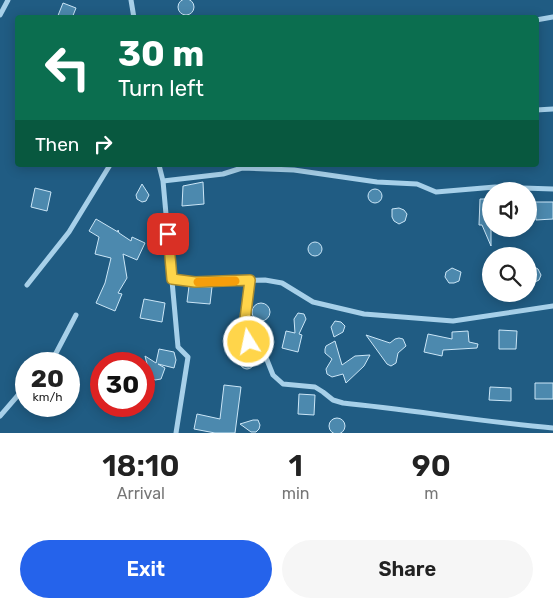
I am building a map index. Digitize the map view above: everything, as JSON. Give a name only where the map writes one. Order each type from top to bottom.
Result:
[{"type":"street","points":[[0,15],[8,0]]},
{"type":"street","points":[[131,0],[134,15]]},
{"type":"street","points":[[539,19],[553,17]]},
{"type":"street","points":[[539,110],[553,109]]},
{"type":"street","points":[[27,286],[69,232],[109,167]]},
{"type":"street","points":[[160,167],[163,181],[178,347],[188,357],[176,433]]},
{"type":"street","points":[[163,181],[223,174],[242,168],[294,170],[377,182],[417,184],[436,192],[495,187],[553,189]]},
{"type":"street","points":[[172,279],[195,282],[265,280],[282,283],[313,302],[364,314],[453,321],[553,306]]},
{"type":"street","points":[[250,280],[243,335],[265,355],[273,376],[283,384],[315,388],[333,400],[343,403],[448,415],[497,423],[553,428]]},
{"type":"street","points":[[57,352],[76,315]]},
{"type":"street","points":[[0,416],[15,399]]},
{"type":"building","points":[[186,-1],[194,7],[186,15],[178,7]]},
{"type":"building","points":[[63,3],[76,8],[73,15],[58,15]]},
{"type":"building","points":[[203,182],[204,204],[182,206],[183,186]]},
{"type":"building","points":[[142,184],[149,195],[146,201],[142,202],[137,199],[136,195]]},
{"type":"building","points":[[35,188],[51,192],[47,211],[31,207]]},
{"type":"building","points":[[372,189],[378,189],[382,196],[378,203],[372,203],[368,199],[368,193]]},
{"type":"building","points":[[480,199],[482,199],[482,225],[479,225]]},
{"type":"building","points":[[537,202],[553,202],[553,219],[537,220]]},
{"type":"building","points":[[399,208],[404,210],[407,214],[405,221],[399,224],[394,221],[392,209]]},
{"type":"building","points":[[96,219],[118,232],[118,230],[119,233],[131,241],[132,237],[145,243],[137,260],[123,254],[127,278],[118,293],[122,294],[115,311],[96,303],[105,283],[111,258],[95,254],[99,237],[89,231]]},
{"type":"building","points":[[487,237],[491,237],[491,246]]},
{"type":"building","points":[[312,242],[318,242],[322,249],[318,256],[312,256],[308,252],[308,246]]},
{"type":"building","points":[[452,268],[461,272],[459,281],[449,283],[445,277],[446,272]]},
{"type":"building","points":[[537,268],[541,275],[537,281]]},
{"type":"building","points":[[189,286],[212,287],[210,304],[187,302]]},
{"type":"building","points":[[144,299],[165,303],[162,322],[140,318]]},
{"type":"building","points":[[261,303],[267,306],[270,312],[267,318],[261,321],[255,318],[252,312],[255,306]]},
{"type":"building","points":[[298,313],[304,314],[306,319],[299,334],[302,335],[298,352],[282,348],[286,331],[295,333],[294,319]]},
{"type":"building","points":[[335,321],[341,322],[345,326],[343,332],[334,337],[331,327]]},
{"type":"building","points":[[499,330],[517,331],[516,349],[499,349]]},
{"type":"building","points":[[468,331],[469,342],[478,344],[477,348],[443,350],[442,356],[424,352],[428,334],[452,339],[452,332]]},
{"type":"building","points":[[366,335],[390,343],[395,339],[403,339],[406,346],[398,353],[396,363],[391,366],[387,364]]},
{"type":"building","points":[[335,341],[342,365],[355,356],[370,355],[364,366],[346,383],[343,374],[332,377],[327,374],[326,369],[332,359],[325,353],[325,349],[326,346]]},
{"type":"building","points":[[159,349],[174,352],[176,360],[174,368],[158,364],[165,368],[161,379],[155,380]]},
{"type":"building","points":[[244,355],[250,355],[254,362],[250,369],[244,369],[240,365],[240,359]]},
{"type":"building","points":[[535,383],[553,383],[553,399],[535,399]]},
{"type":"building","points":[[224,385],[241,387],[235,433],[215,433],[194,429],[197,414],[220,419]]},
{"type":"building","points":[[490,387],[511,388],[511,401],[489,400]]},
{"type":"building","points":[[299,394],[315,395],[314,415],[298,414]]},
{"type":"building","points":[[334,418],[340,418],[345,423],[345,429],[342,433],[332,433],[329,429],[329,423]]},
{"type":"building","points":[[258,420],[260,425],[256,432],[251,432],[240,424]]},
{"type":"slow traffic","points":[[198,282],[235,281]]},
{"type":"route","points":[[168,234],[172,279],[195,282],[250,280],[243,335],[249,342]]}]
